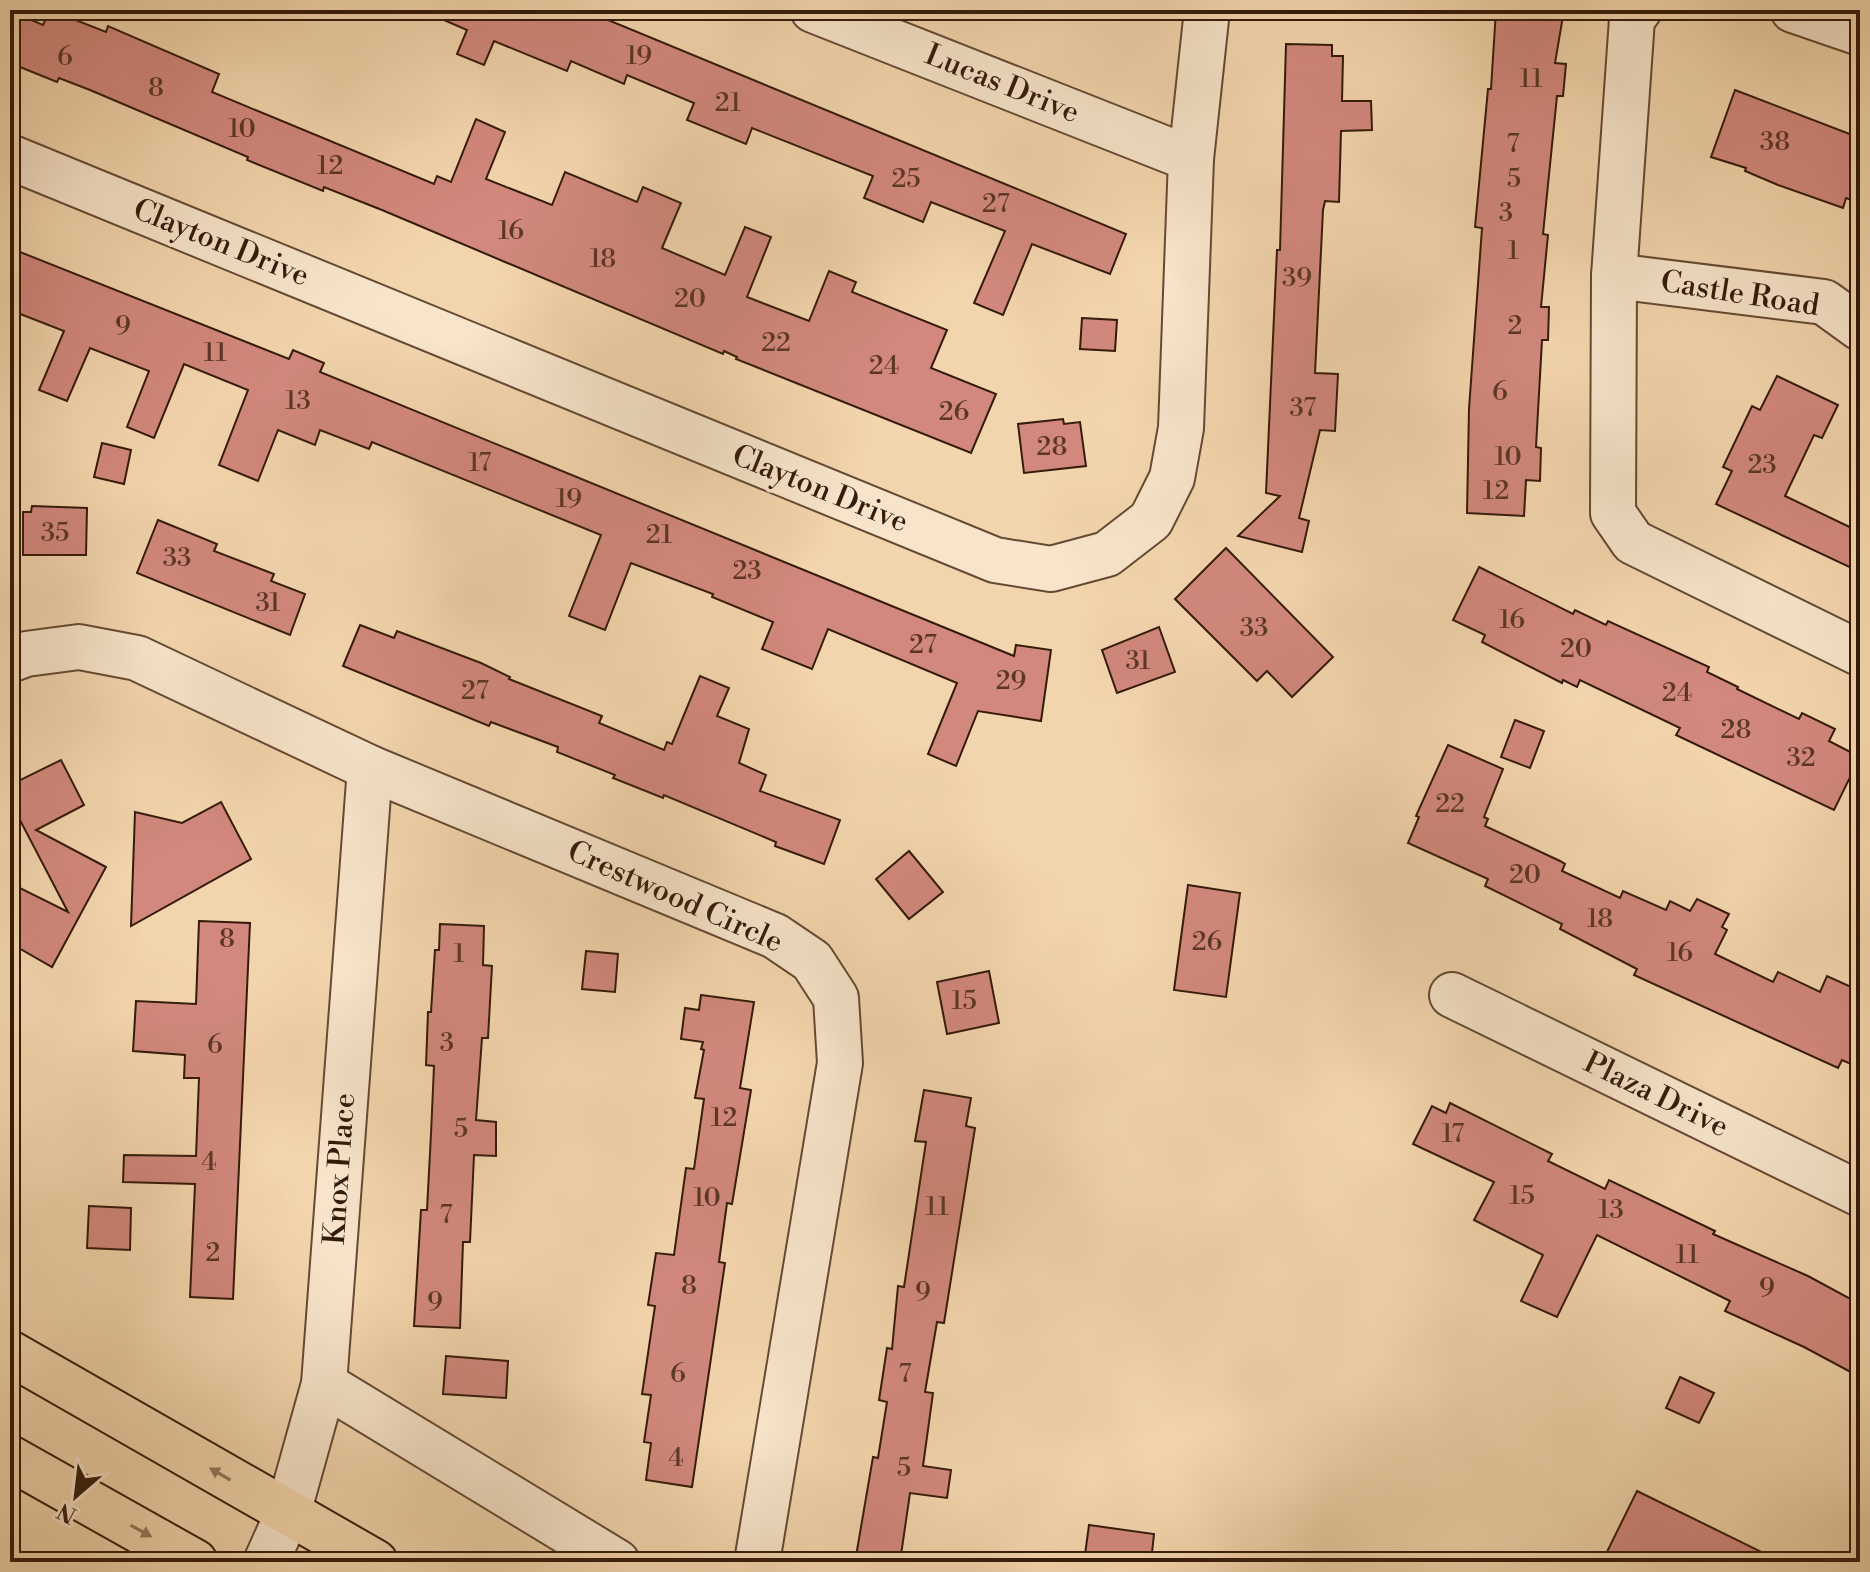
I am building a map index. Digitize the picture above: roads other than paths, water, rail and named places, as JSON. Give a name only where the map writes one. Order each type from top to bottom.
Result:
[{"type":"main road","points":[[10,1353],[375,1562]]},
{"type":"main road","points":[[10,1458],[195,1562]]},
{"type":"street","name":"Lucas Drive","points":[[813,10],[1191,159]]},
{"type":"street","name":"Clayton Drive","points":[[10,157],[995,560],[1051,569],[1107,554],[1151,520],[1172,478],[1181,428],[1191,159],[1207,10]]},
{"type":"street","points":[[1639,10],[1632,19],[1614,276],[1613,513],[1633,542],[1859,653]]},
{"type":"street","points":[[1793,10],[1860,33]]},
{"type":"street","name":"Castle Road","points":[[1614,276],[1824,302],[1860,328]]},
{"type":"street","name":"Crestwood Circle","points":[[10,660],[26,654],[79,647],[137,658],[370,768],[775,936],[812,961],[836,998],[840,1063],[757,1562]]},
{"type":"street","name":"Knox Place","points":[[266,1562],[288,1513],[324,1384],[370,768]]},
{"type":"street","name":"Plaza Drive","points":[[1452,995],[1860,1194]]},
{"type":"street","points":[[324,1384],[617,1562]]}]
